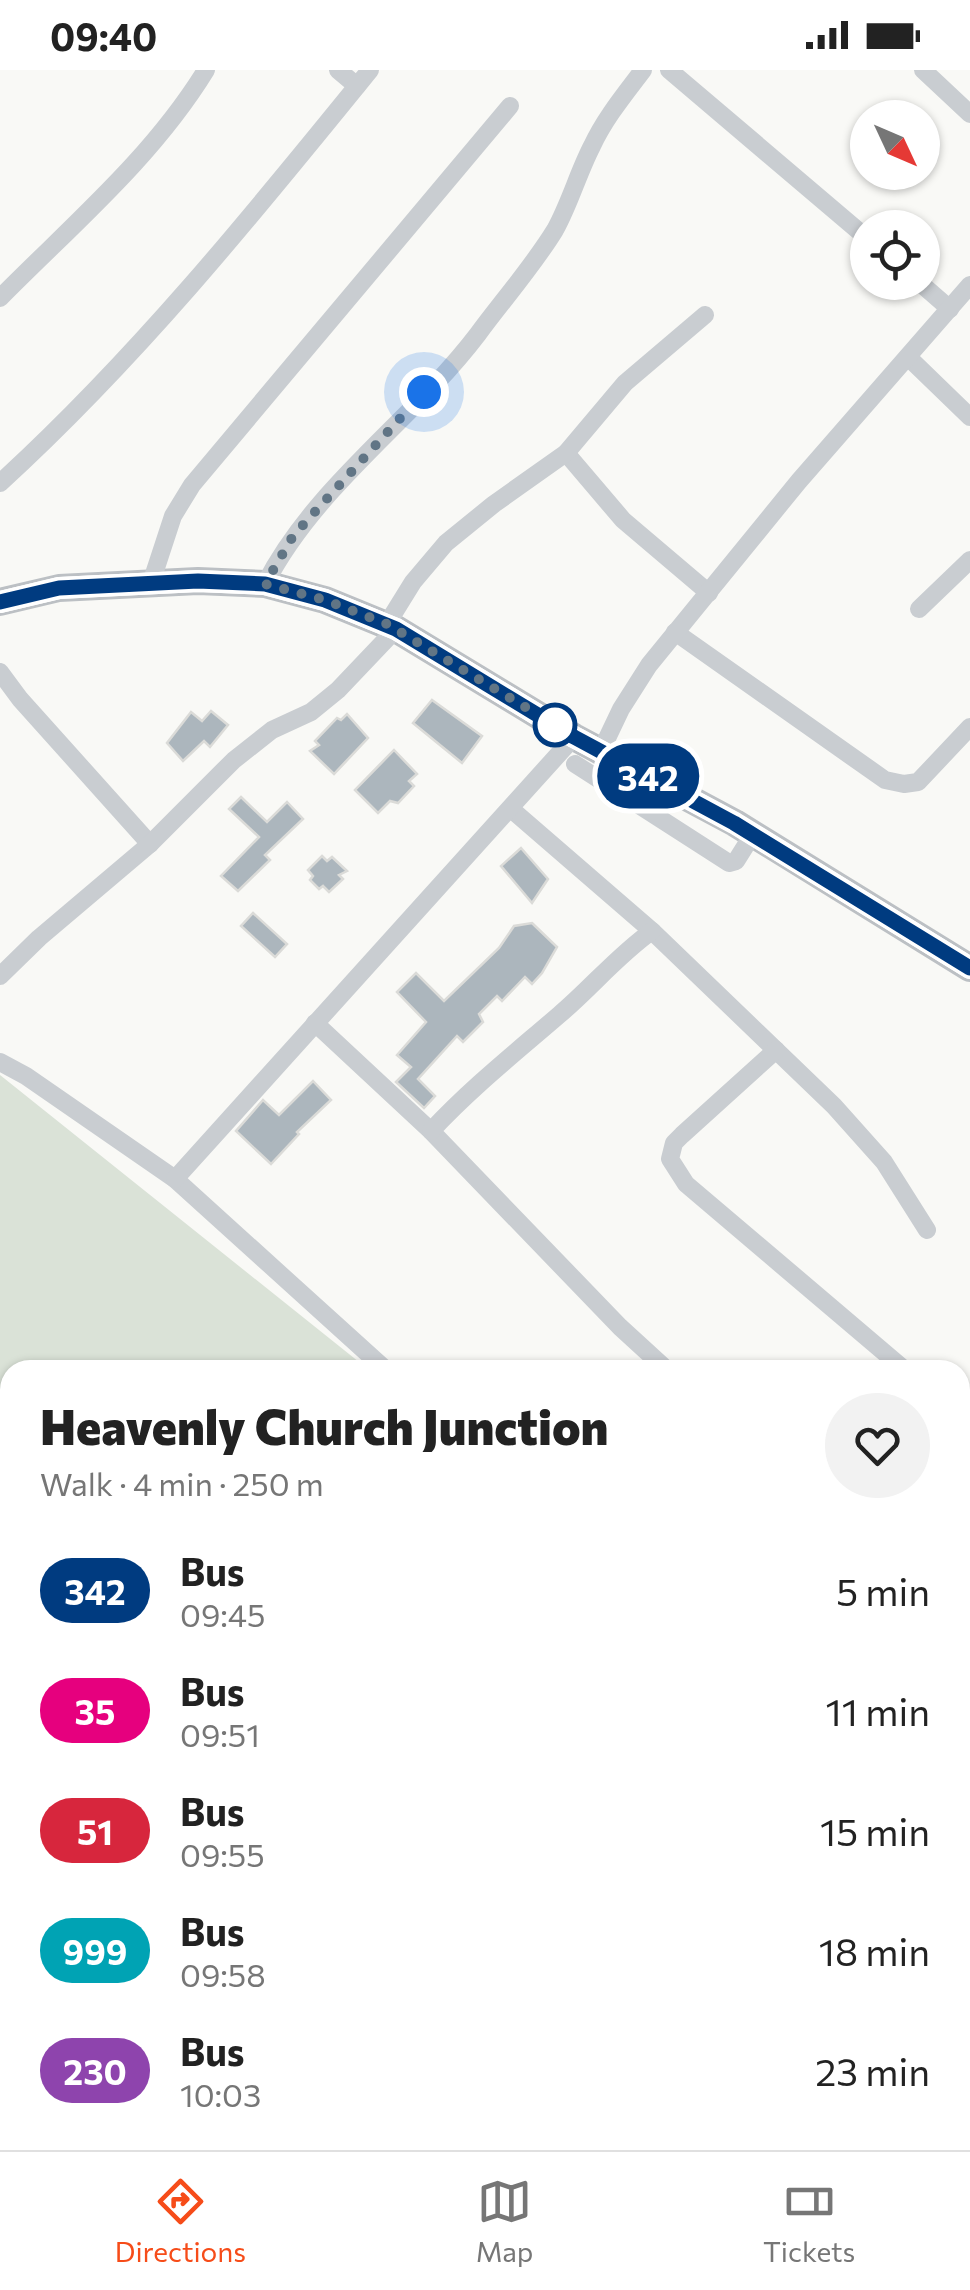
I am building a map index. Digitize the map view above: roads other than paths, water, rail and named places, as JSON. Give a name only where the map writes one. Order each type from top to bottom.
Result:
[{"type":"main road","points":[[0,602],[59,588],[152,583],[265,584],[325,600],[392,626],[574,737],[753,834],[970,968]]},
{"type":"street","points":[[0,298],[148,150],[206,70]]},
{"type":"street","points":[[338,70],[357,86]]},
{"type":"street","points":[[0,483],[55,433],[214,260],[370,70]]},
{"type":"street","points":[[265,584],[293,536],[474,340],[544,245],[568,205],[594,142],[643,70]]},
{"type":"street","points":[[669,70],[850,224]]},
{"type":"street","points":[[923,70],[970,114]]},
{"type":"street","points":[[152,583],[173,516],[192,484],[510,106]]},
{"type":"street","points":[[601,751],[648,664],[709,594],[798,480],[970,285]]},
{"type":"street","points":[[939,300],[950,310]]},
{"type":"street","points":[[0,976],[150,844],[234,760],[272,730],[311,712],[338,690],[392,626],[412,582],[446,544],[566,453],[625,384],[704,315]]},
{"type":"street","points":[[908,357],[970,417]]},
{"type":"street","points":[[566,453],[624,520],[709,594]]},
{"type":"street","points":[[919,609],[970,560]]},
{"type":"street","points":[[675,632],[885,780],[918,782],[970,727]]},
{"type":"street","points":[[0,672],[150,844]]},
{"type":"street","points":[[176,1179],[574,737]]},
{"type":"street","points":[[576,764],[729,863],[736,861],[753,834]]},
{"type":"street","points":[[511,809],[652,931],[863,1136],[927,1230]]},
{"type":"street","points":[[431,1131],[501,1062],[652,931]]},
{"type":"street","points":[[315,1022],[431,1131],[620,1327],[657,1360]]},
{"type":"street","points":[[776,1050],[674,1143],[670,1158],[686,1184],[893,1360]]},
{"type":"street","points":[[0,1062],[176,1179],[375,1360]]}]
